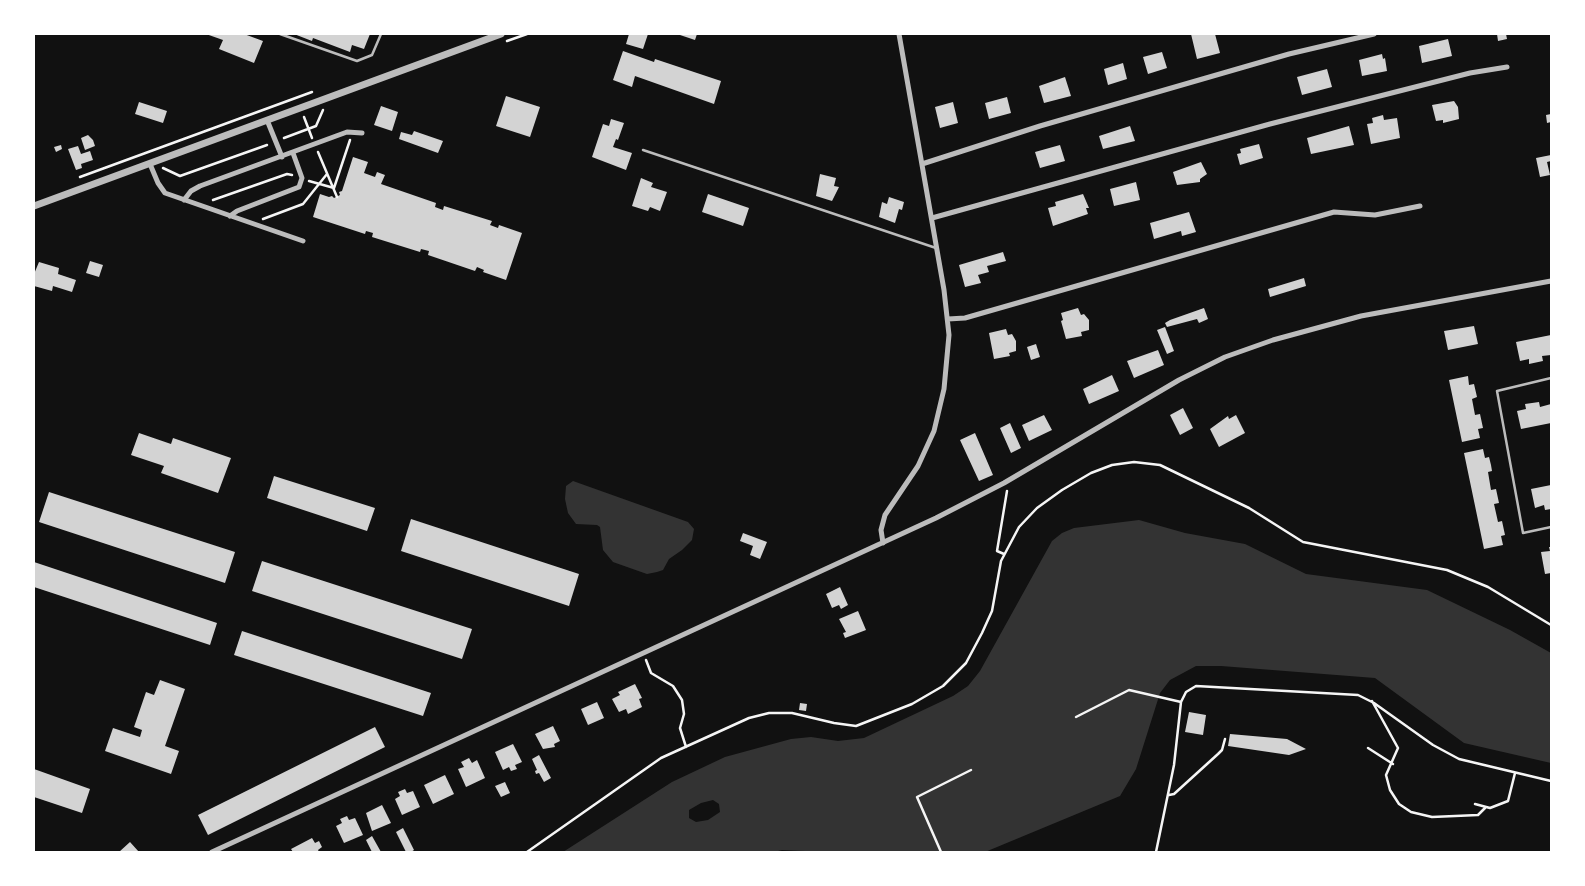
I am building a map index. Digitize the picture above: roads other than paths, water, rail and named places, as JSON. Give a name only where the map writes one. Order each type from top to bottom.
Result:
[{"type":"street","points":[[34,206],[501,34]]},
{"type":"street","points":[[883,543],[880,530],[885,515],[918,466],[938,418],[947,361],[948,319],[938,249],[898,34]]},
{"type":"street","points":[[922,164],[1040,126],[1270,60],[1374,34]]},
{"type":"street","points":[[932,218],[1270,124],[1470,73],[1506,67]]},
{"type":"street","points":[[267,120],[282,156]]},
{"type":"street","points":[[184,200],[195,188],[352,131],[362,133]]},
{"type":"street","points":[[230,216],[237,210],[296,188],[301,184],[302,178],[293,153]]},
{"type":"street","points":[[150,164],[163,190],[184,200],[303,241]]},
{"type":"street","points":[[948,319],[965,318],[1334,212],[1375,215],[1420,206]]},
{"type":"street","points":[[212,852],[642,652],[883,543],[1004,483],[1179,380],[1225,357],[1274,340],[1361,316],[1551,281]]},
{"type":"lane","points":[[280,34],[357,61],[372,55],[381,34]]},
{"type":"lane","points":[[643,150],[938,249]]},
{"type":"lane","points":[[1551,378],[1497,391],[1523,534],[1551,527]]}]
